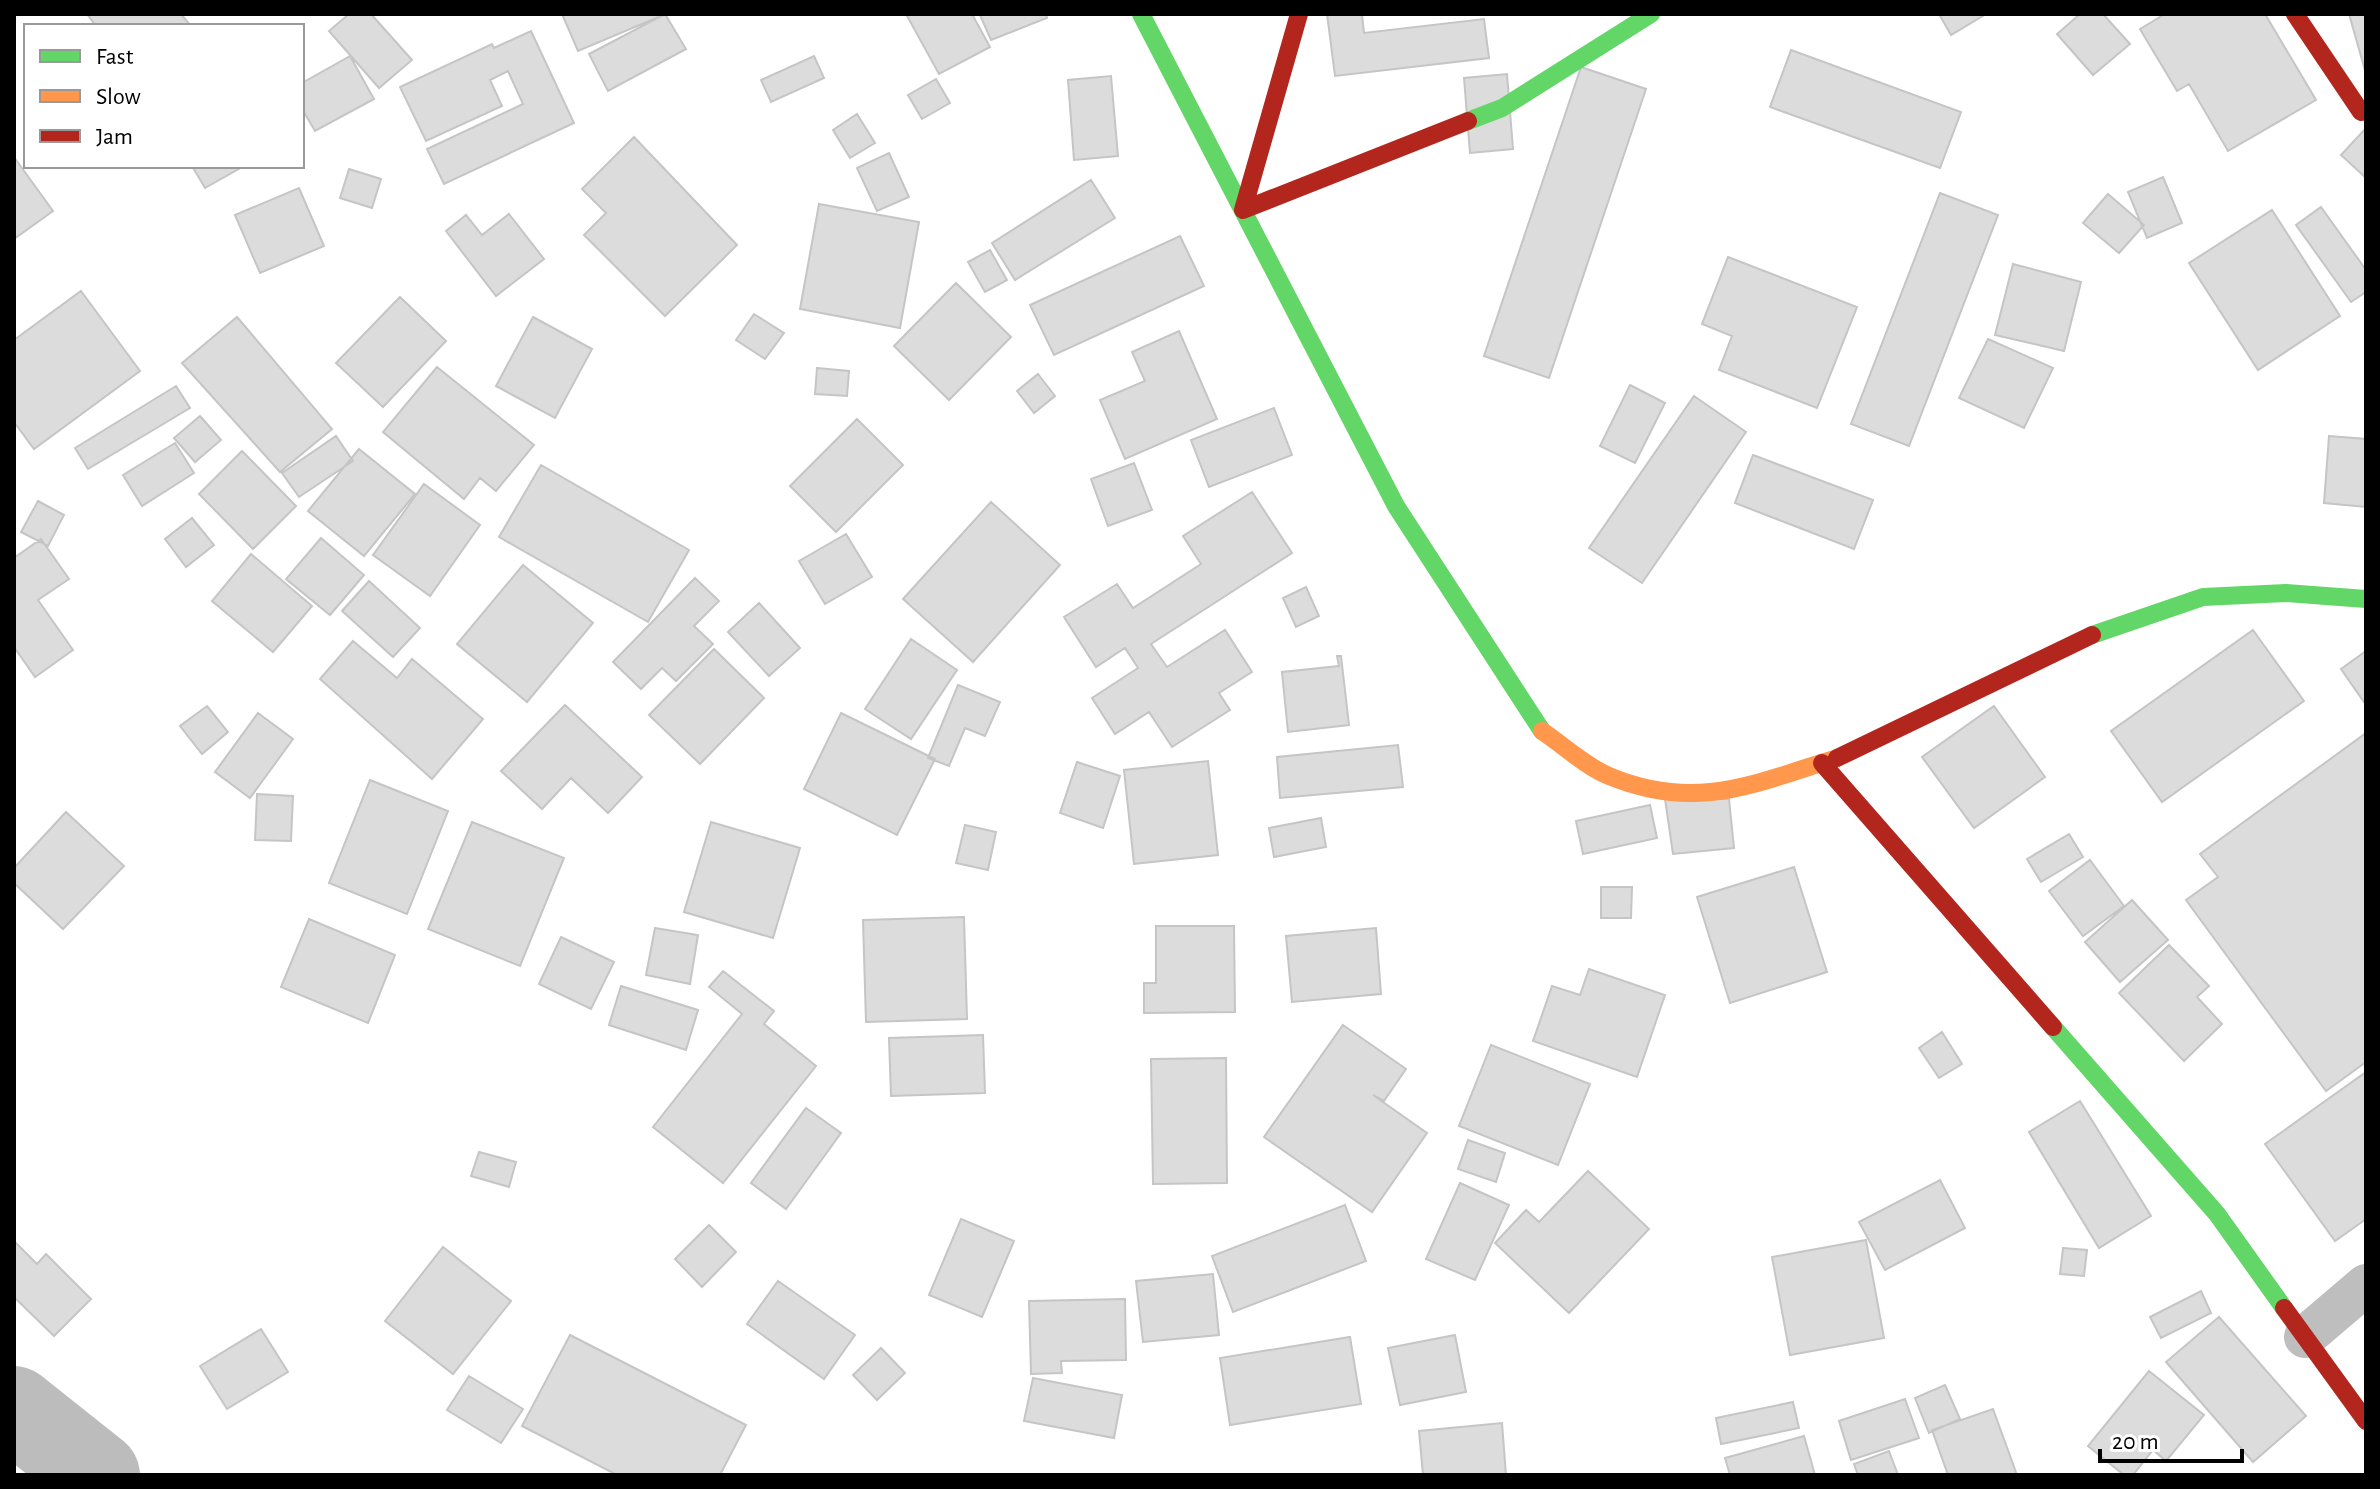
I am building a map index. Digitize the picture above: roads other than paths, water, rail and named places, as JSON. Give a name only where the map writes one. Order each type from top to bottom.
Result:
[{"type":"main road","points":[[1141,14],[1396,506],[1538,728],[1606,775],[1662,793],[1726,793],[1855,752],[2102,630],[2203,597],[2286,593],[2366,599]]},
{"type":"main road","points":[[1243,210],[1299,14]]},
{"type":"main road","points":[[1243,210],[1502,108],[1651,14]]},
{"type":"main road","points":[[2295,14],[2361,112],[2366,109]]},
{"type":"main road","points":[[1822,763],[2217,1214],[2366,1421]]},
{"type":"street","points":[[2305,1337],[2366,1285]]},
{"type":"waterway","points":[[14,1409],[97,1475]]}]
